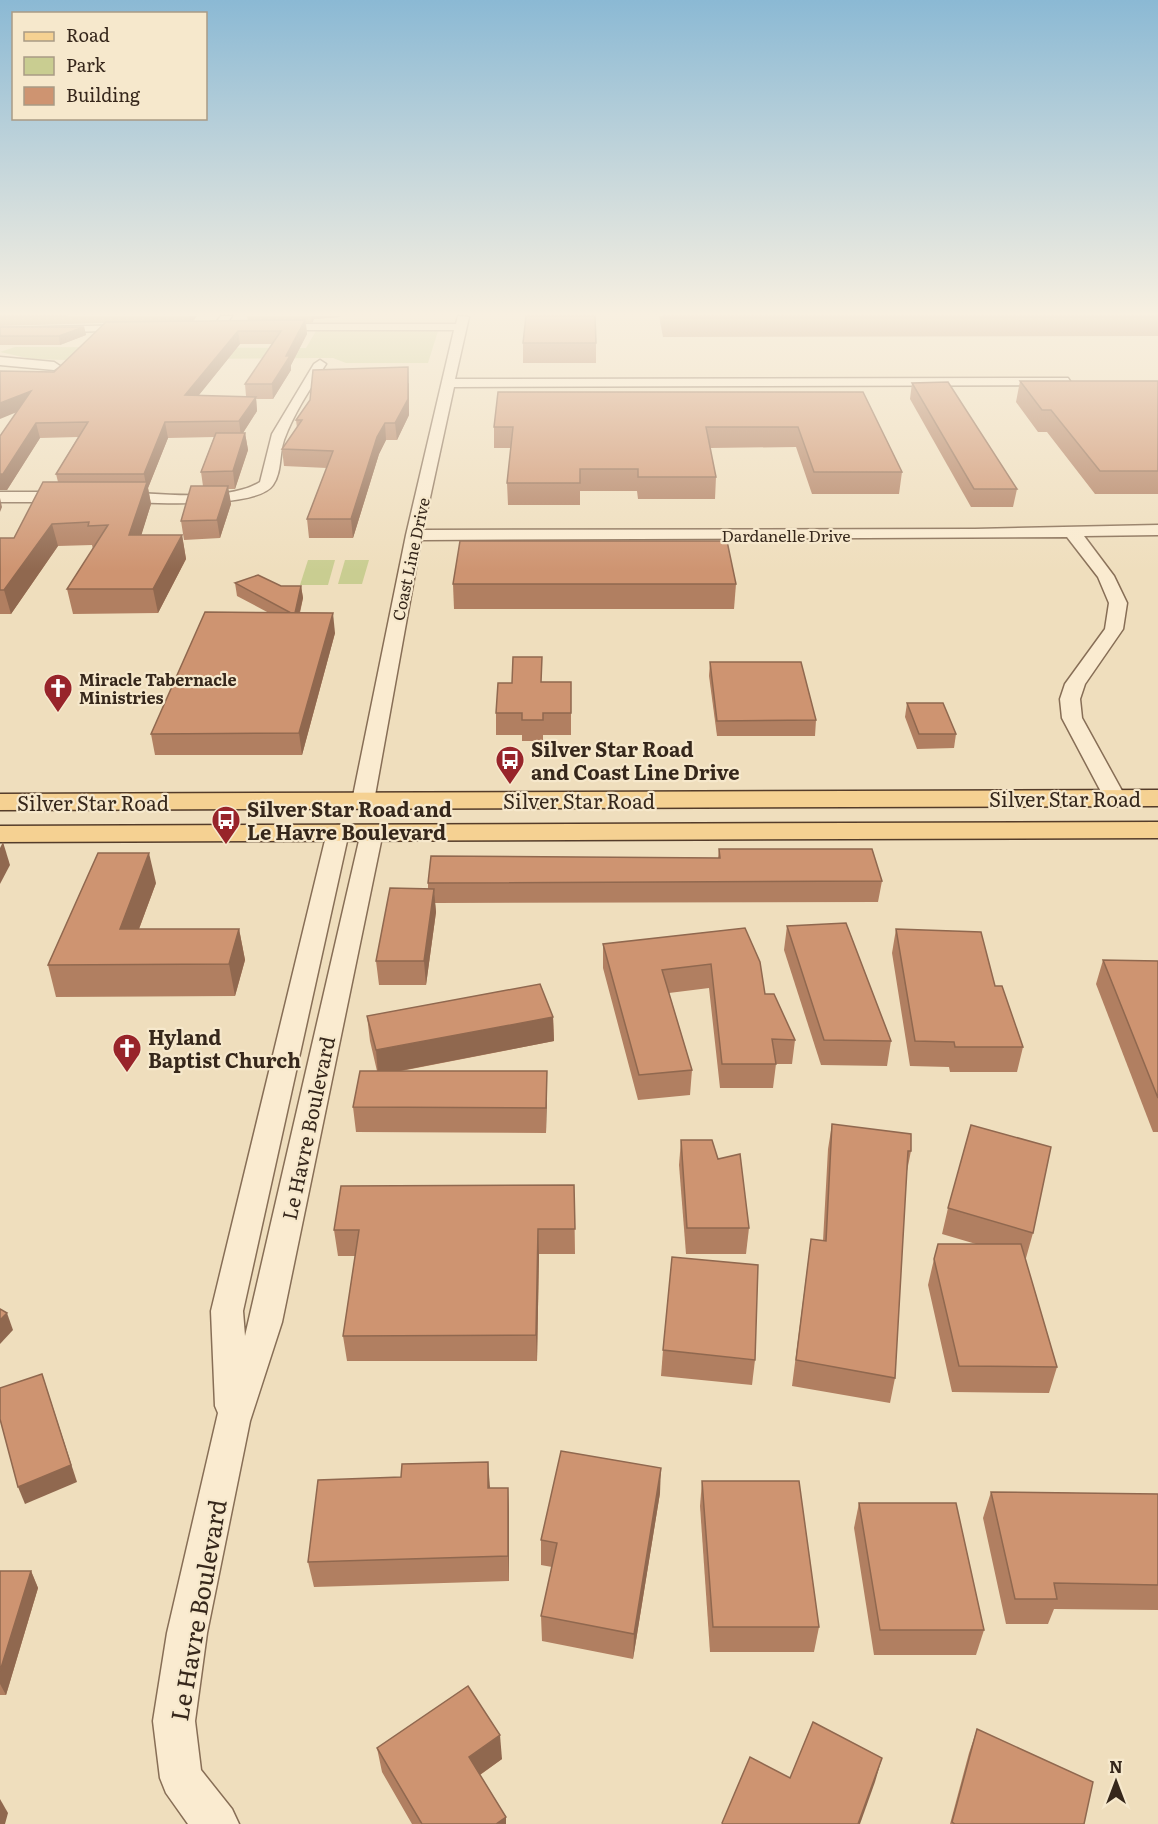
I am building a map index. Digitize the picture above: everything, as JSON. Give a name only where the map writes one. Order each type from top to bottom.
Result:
[{"type":"main road","points":[[660,831],[896,816],[1096,816],[1111,809],[1115,798]]},
{"type":"main road","name":"Silver Star Road","points":[[0,802],[1158,798]]},
{"type":"main road","points":[[339,832],[384,815],[561,813],[666,800]]},
{"type":"main road","points":[[0,820],[301,819],[348,811],[363,801]]},
{"type":"main road","name":"Silver Star Road","points":[[0,834],[660,831],[1152,824]]},
{"type":"street","points":[[105,497],[229,497],[261,491],[268,483],[274,446],[295,401]]},
{"type":"street","name":"Coast Line Drive","points":[[363,801],[414,535],[445,401]]},
{"type":"street","points":[[0,497],[82,497]]},
{"type":"street","name":"Dardanelle Drive","points":[[414,535],[1158,530]]},
{"type":"street","points":[[1072,532],[1106,576],[1118,603],[1114,629],[1075,684],[1070,699],[1072,718],[1115,798]]},
{"type":"street","name":"Le Havre Boulevard","points":[[232,1420],[227,1311],[339,832]]},
{"type":"street","name":"Le Havre Boulevard","points":[[218,1824],[200,1805],[182,1778],[174,1721],[187,1634],[232,1420],[266,1322],[372,832]]},
{"type":"green space","points":[[308,560],[335,560],[328,585],[300,585]]},
{"type":"green space","points":[[345,560],[369,560],[362,584],[338,584]]},
{"type":"building","points":[[24,401],[253,401],[239,421],[165,422],[144,474],[56,474],[88,422],[36,423],[3,474],[0,474],[0,436]]},
{"type":"building","points":[[309,401],[407,401],[395,423],[385,423],[377,437],[351,519],[307,519],[333,451],[282,449],[302,420],[296,420]]},
{"type":"building","points":[[497,401],[867,401],[902,472],[814,472],[798,427],[706,427],[716,477],[638,477],[638,469],[580,469],[580,483],[507,483],[513,427],[494,427]]},
{"type":"building","points":[[923,401],[960,401],[1017,489],[974,489]]},
{"type":"building","points":[[1035,401],[1158,401],[1158,471],[1100,471],[1051,410],[1042,410]]},
{"type":"building","points":[[216,433],[245,433],[233,471],[201,472]]},
{"type":"building","points":[[43,482],[147,482],[129,535],[182,535],[153,589],[67,589],[108,525],[88,526],[89,522],[52,524],[4,590],[0,590],[0,538],[14,538]]},
{"type":"building","points":[[191,486],[228,486],[217,520],[181,521]]},
{"type":"building","points":[[460,541],[727,541],[736,584],[453,584]]},
{"type":"building","points":[[258,575],[281,586],[301,586],[295,613],[235,583]]},
{"type":"building","points":[[205,612],[333,613],[299,733],[151,734]]},
{"type":"building","points":[[513,657],[542,657],[541,682],[571,682],[571,713],[543,713],[543,720],[522,720],[522,713],[496,713],[498,683],[512,683]]},
{"type":"building","points":[[710,662],[801,662],[816,720],[717,721]]},
{"type":"building","points":[[907,703],[943,703],[956,734],[919,734]]},
{"type":"building","points":[[719,849],[872,849],[882,881],[428,883],[431,856],[720,858]]},
{"type":"building","points":[[98,853],[149,853],[120,929],[239,929],[229,964],[48,965]]},
{"type":"building","points":[[390,888],[434,889],[424,961],[376,961]]},
{"type":"building","points":[[846,923],[891,1041],[824,1040],[787,926]]},
{"type":"building","points":[[745,928],[760,962],[765,994],[774,994],[795,1040],[772,1039],[776,1064],[722,1064],[711,964],[662,970],[692,1070],[639,1075],[603,944]]},
{"type":"building","points":[[896,929],[981,932],[995,986],[1002,986],[1023,1047],[955,1047],[954,1042],[915,1041]]},
{"type":"building","points":[[1103,960],[1158,961],[1158,1098]]},
{"type":"building","points":[[540,984],[553,1017],[376,1050],[367,1016]]},
{"type":"building","points":[[360,1071],[547,1071],[546,1108],[353,1107]]},
{"type":"building","points":[[832,1124],[911,1134],[911,1151],[908,1151],[895,1378],[796,1360],[811,1239],[826,1241]]},
{"type":"building","points":[[971,1125],[1051,1147],[1033,1233],[948,1208]]},
{"type":"building","points":[[681,1140],[712,1140],[718,1159],[740,1154],[749,1228],[687,1228]]},
{"type":"building","points":[[574,1185],[575,1229],[538,1229],[536,1335],[343,1336],[359,1230],[334,1230],[341,1186]]},
{"type":"building","points":[[938,1244],[1021,1244],[1057,1367],[959,1366],[934,1259]]},
{"type":"building","points":[[672,1257],[758,1265],[755,1360],[663,1350]]},
{"type":"building","points":[[0,1309],[7,1313],[0,1320]]},
{"type":"building","points":[[42,1374],[71,1465],[18,1487],[0,1419],[0,1388]]},
{"type":"building","points":[[561,1451],[661,1468],[634,1634],[541,1616],[557,1543],[541,1540]]},
{"type":"building","points":[[488,1462],[488,1488],[508,1488],[508,1556],[308,1562],[318,1480],[401,1477],[402,1464]]},
{"type":"building","points":[[702,1481],[799,1481],[819,1627],[713,1627]]},
{"type":"building","points":[[991,1492],[1158,1494],[1158,1585],[1054,1583],[1057,1599],[1015,1599]]},
{"type":"building","points":[[859,1503],[956,1503],[984,1630],[880,1630]]},
{"type":"building","points":[[0,1571],[31,1571],[0,1671]]},
{"type":"building","points":[[468,1686],[500,1735],[469,1757],[506,1817],[496,1824],[422,1824],[377,1748]]},
{"type":"building","points":[[813,1722],[882,1758],[858,1824],[723,1824],[750,1757],[790,1778]]},
{"type":"building","points":[[977,1729],[1093,1782],[1084,1824],[955,1824],[952,1822]]},
{"type":"place","name":"Miracle Tabernacle Ministries","points":[[58,714]]},
{"type":"place","name":"Silver Star Road and Coast Line Drive","points":[[510,786]]},
{"type":"place","name":"Silver Star Road and Le Havre Boulevard","points":[[226,846]]},
{"type":"place","name":"Hyland Baptist Church","points":[[127,1074]]}]
